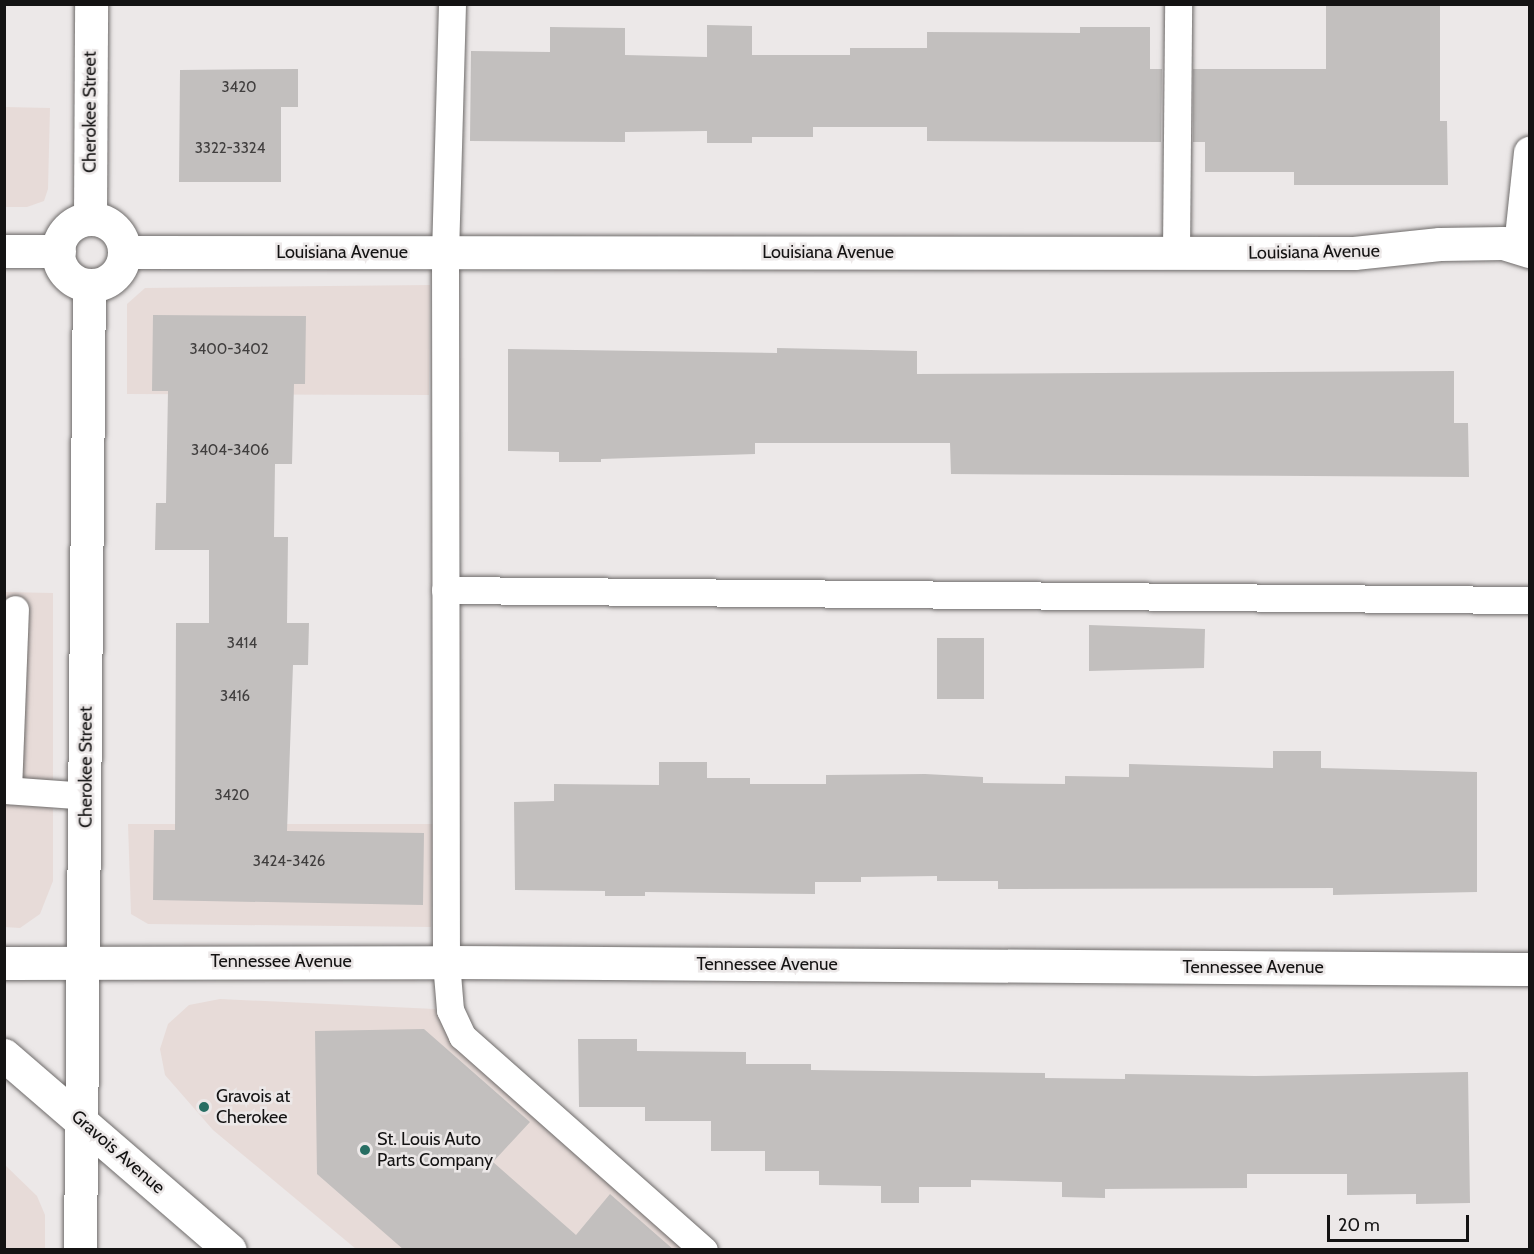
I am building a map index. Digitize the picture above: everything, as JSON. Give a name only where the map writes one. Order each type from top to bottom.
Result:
[{"type":"street","name":"Cherokee Street","points":[[90,219],[91,4]]},
{"type":"street","points":[[1525,248],[1530,153]]},
{"type":"street","points":[[90,219],[100,220],[118,232],[124,252],[122,262],[110,280],[89,285],[70,278],[60,261],[59,251],[65,232],[80,221],[90,219]]},
{"type":"street","name":"Louisiana Avenue","points":[[124,252],[1354,253],[1440,244],[1525,248]]},
{"type":"street","points":[[4,251],[59,251]]},
{"type":"street","name":"Cherokee Street","points":[[80,1250],[84,1122],[89,285]]},
{"type":"street","name":"Tennessee Avenue","points":[[4,963],[85,961],[446,962],[1530,969]]},
{"type":"street","name":"Gravois Avenue","points":[[4,1055],[230,1250]]},
{"type":"lane","points":[[452,4],[445,252],[446,962],[450,1010],[462,1036],[704,1250]]},
{"type":"lane","points":[[1176,253],[1178,4]]},
{"type":"lane","points":[[445,590],[1530,600]]},
{"type":"lane","points":[[15,609],[6,790],[87,796]]},
{"type":"shaded area","points":[[5,107],[50,108],[48,189],[44,201],[27,207],[5,207]]},
{"type":"shaded area","points":[[430,285],[429,395],[127,394],[127,304],[145,288]]},
{"type":"shaded area","points":[[4,592],[53,593],[53,881],[40,914],[20,928],[4,927]]},
{"type":"shaded area","points":[[128,824],[433,824],[431,927],[148,924],[131,914]]},
{"type":"shaded area","points":[[220,999],[435,1009],[445,1026],[696,1249],[356,1249],[213,1130],[165,1075],[160,1049],[168,1024],[189,1005]]},
{"type":"shaded area","points":[[5,1165],[37,1196],[45,1215],[45,1249],[5,1249]]},
{"type":"building","points":[[1326,4],[1440,4],[1440,121],[1447,121],[1448,185],[1294,185],[1294,172],[1205,172],[1205,142],[1193,142],[1193,69],[1326,69]]},
{"type":"building","points":[[707,25],[752,26],[752,55],[850,55],[850,48],[927,48],[927,32],[1080,33],[1080,27],[1150,27],[1150,69],[1162,69],[1161,142],[927,141],[927,127],[813,127],[813,137],[752,137],[752,143],[707,143],[707,131],[625,132],[625,142],[470,141],[471,51],[550,52],[550,27],[625,28],[625,55],[707,57]]},
{"type":"building","points":[[298,69],[298,107],[281,107],[281,182],[179,182],[180,70]]},
{"type":"building","points":[[153,315],[306,316],[305,384],[294,384],[292,464],[275,464],[274,537],[288,537],[287,623],[309,623],[308,665],[293,665],[287,831],[424,833],[423,905],[153,900],[154,830],[175,830],[176,623],[209,623],[209,550],[155,550],[156,503],[166,503],[168,391],[152,391]]},
{"type":"building","points":[[777,348],[917,351],[917,374],[1454,371],[1454,423],[1468,423],[1469,477],[951,474],[950,443],[755,443],[755,454],[601,459],[601,462],[559,462],[559,452],[508,451],[508,349],[777,353]]},
{"type":"building","points":[[1089,625],[1205,629],[1204,668],[1089,671]]},
{"type":"building","points":[[937,638],[984,638],[984,699],[937,699]]},
{"type":"building","points":[[1273,751],[1321,751],[1321,768],[1477,772],[1477,892],[1333,895],[1333,888],[998,889],[998,881],[937,881],[937,876],[861,877],[861,882],[815,882],[815,894],[645,892],[645,896],[605,896],[605,891],[515,890],[514,802],[554,801],[554,784],[659,785],[659,762],[707,762],[707,778],[750,778],[750,784],[826,784],[826,775],[925,774],[983,777],[983,783],[1065,784],[1065,776],[1129,777],[1129,764],[1273,768]]},
{"type":"building","points":[[424,1029],[530,1122],[493,1162],[576,1235],[610,1194],[674,1250],[404,1250],[317,1174],[315,1031]]},
{"type":"building","points":[[578,1039],[637,1039],[637,1051],[746,1052],[746,1064],[811,1064],[811,1070],[1045,1073],[1045,1078],[1125,1079],[1125,1074],[1255,1076],[1468,1072],[1470,1203],[1416,1204],[1416,1194],[1347,1195],[1347,1174],[1247,1174],[1247,1188],[1105,1189],[1105,1198],[1062,1197],[1062,1182],[971,1180],[971,1187],[919,1187],[919,1203],[881,1203],[881,1186],[819,1185],[819,1171],[765,1171],[765,1151],[711,1151],[711,1121],[645,1121],[645,1107],[579,1107]]},
{"type":"place","name":"Gravois at Cherokee","points":[[204,1107]]},
{"type":"place","name":"St. Louis Auto Parts Company","points":[[365,1150]]}]
